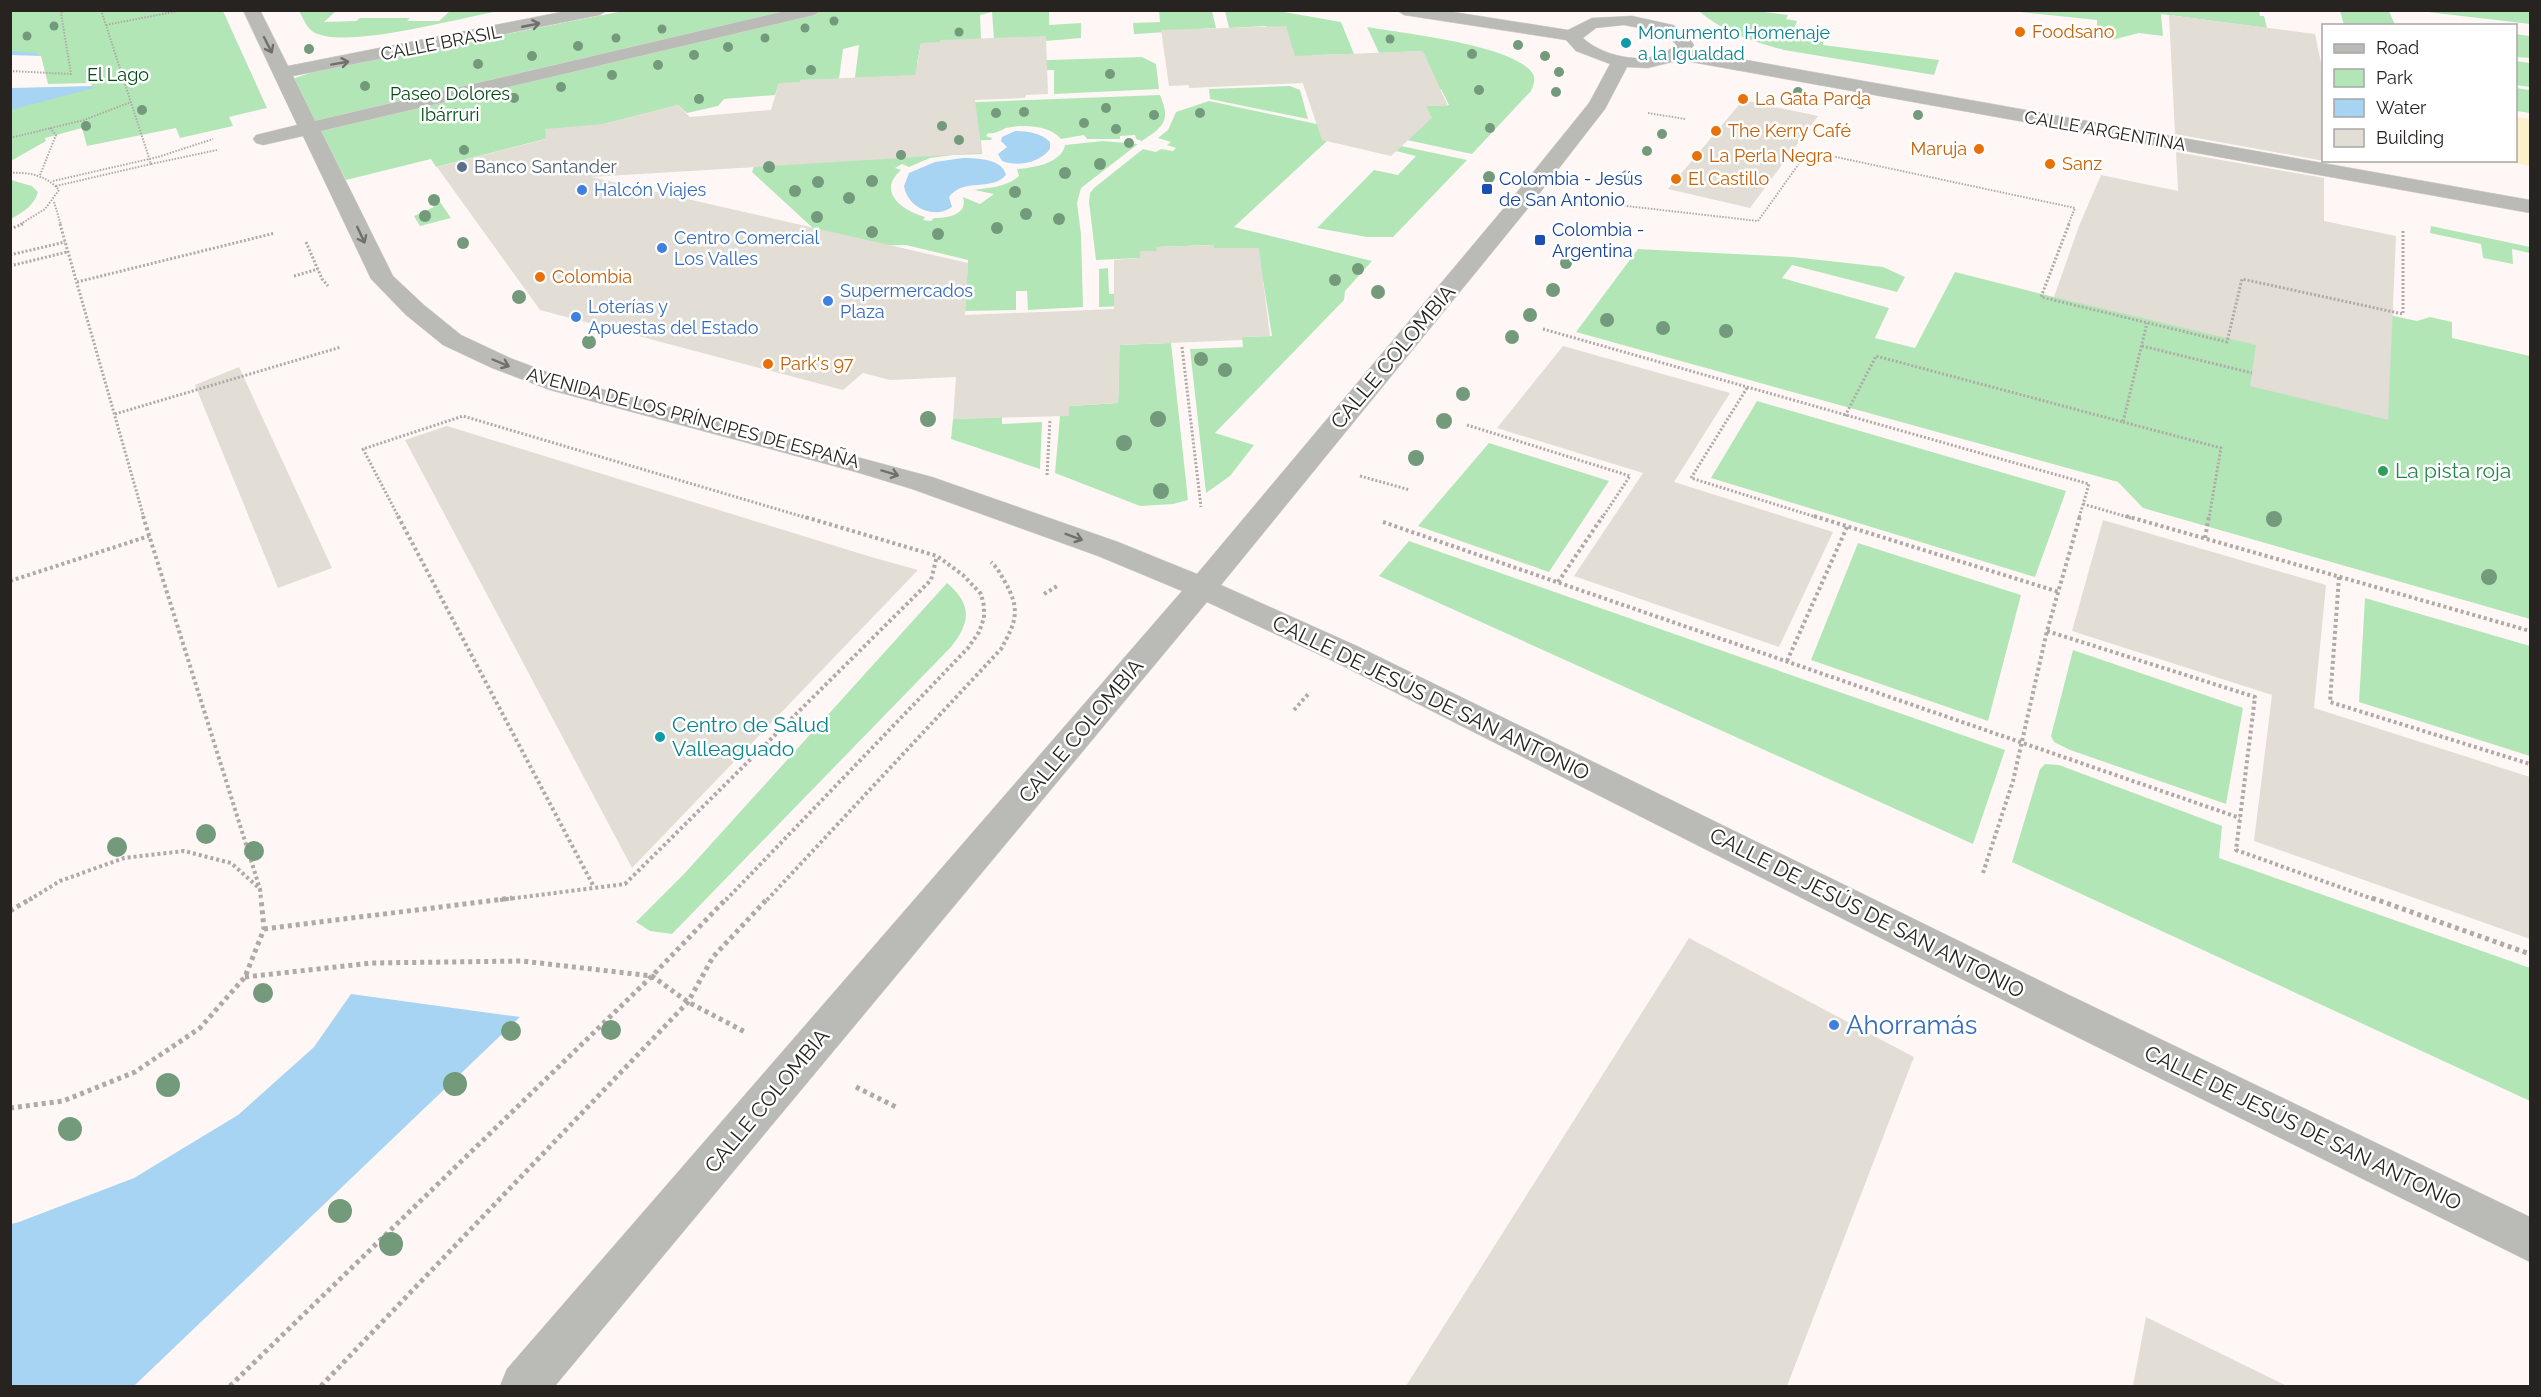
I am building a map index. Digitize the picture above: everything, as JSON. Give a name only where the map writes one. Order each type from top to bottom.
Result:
[{"type":"street","name":"AVENIDA DE LOS PRÍNCIPES DE ESPAÑA","points":[[251,10],[383,279],[415,310],[452,340],[501,363],[559,385],[866,466],[922,483],[1108,549],[1202,588]]},
{"type":"street","name":"CALLE BRASIL","points":[[282,74],[600,10]]},
{"type":"street","points":[[263,139],[814,10]]},
{"type":"street","points":[[1404,10],[1574,36]]},
{"type":"street","points":[[1633,16],[1672,31],[1681,38],[1685,45],[1679,54],[1658,61],[1621,61],[1588,52],[1578,46],[1574,36],[1581,28],[1592,23],[1633,16]]},
{"type":"street","name":"CALLE ARGENTINA","points":[[1679,54],[2530,207]]},
{"type":"street","name":"CALLE COLOMBIA","points":[[524,1386],[1202,588],[1547,170],[1598,105],[1621,61]]},
{"type":"street","name":"CALLE DE JESÚS DE SAN ANTONIO","points":[[1202,588],[1346,654],[2055,1007],[2530,1240]]},
{"type":"path","points":[[10,71],[71,74],[61,13],[63,10]]},
{"type":"path","points":[[100,10],[151,164]]},
{"type":"path","points":[[106,26],[183,10]]},
{"type":"path","points":[[10,138],[84,120],[130,102]]},
{"type":"path","points":[[53,181],[187,149],[217,138],[254,118],[263,139]]},
{"type":"path","points":[[40,175],[56,135],[50,128]]},
{"type":"path","points":[[56,186],[220,149]]},
{"type":"path","points":[[1609,204],[1758,221],[1808,151],[2075,208],[2041,297],[2227,342],[2242,279],[2403,314],[2403,225]]},
{"type":"path","points":[[10,173],[40,175],[53,181],[59,190],[54,202],[39,214],[10,229]]},
{"type":"path","points":[[10,1108],[63,1101],[135,1072],[200,1028],[245,977],[264,929],[260,889],[149,536],[54,202]]},
{"type":"path","points":[[76,282],[275,233]]},
{"type":"path","points":[[304,237],[322,279],[334,294]]},
{"type":"path","points":[[10,255],[65,242]]},
{"type":"path","points":[[10,266],[67,252]]},
{"type":"path","points":[[2123,422],[2147,323]]},
{"type":"path","points":[[1543,329],[2089,484],[2047,631],[2024,743],[1983,873]]},
{"type":"path","points":[[2142,346],[2252,373]]},
{"type":"path","points":[[115,414],[341,347]]},
{"type":"path","points":[[1182,347],[1201,511]]},
{"type":"path","points":[[1845,416],[1876,356],[2221,448],[2205,538]]},
{"type":"path","points":[[1747,388],[1691,478],[2059,592]]},
{"type":"path","points":[[230,1386],[652,976],[979,634],[983,621],[983,603],[979,588],[937,556],[464,416],[363,449],[594,887]]},
{"type":"path","points":[[1046,478],[1050,418]]},
{"type":"path","points":[[1467,425],[1630,476],[1558,582]]},
{"type":"path","points":[[2083,504],[2530,632]]},
{"type":"path","points":[[1383,522],[2240,818]]},
{"type":"path","points":[[1787,661],[1847,527]]},
{"type":"path","points":[[10,581],[149,536]]},
{"type":"path","points":[[264,929],[625,884],[931,580],[937,556]]},
{"type":"path","points":[[321,1386],[688,1002],[713,957],[1000,649],[1015,625],[1017,605],[995,565],[986,559]]},
{"type":"path","points":[[2339,577],[2330,702],[2530,764]]},
{"type":"path","points":[[2047,631],[2255,697],[2236,850],[2530,954]]},
{"type":"path","points":[[10,911],[60,881],[124,858],[184,851],[231,862],[260,889]]},
{"type":"path","points":[[245,977],[372,963],[522,961],[652,976],[688,1002]]},
{"type":"green space","name":"Paseo Dolores Ibárruri","points":[[1059,10],[1049,11],[1049,25],[1081,23],[1081,38],[1034,42],[1028,37],[994,39],[992,12],[980,15],[981,40],[941,40],[940,44],[921,43],[917,63],[945,74],[855,78],[859,45],[843,49],[839,79],[801,80],[799,84],[779,83],[775,95],[724,99],[718,106],[687,113],[678,105],[436,167],[431,159],[346,180],[294,83],[295,78],[313,72],[623,11]]},
{"type":"green space","name":"El Lago","points":[[11,11],[223,11],[267,108],[229,117],[233,126],[180,138],[176,128],[87,146],[82,128],[45,138],[46,141],[11,161]]},
{"type":"green space","points":[[299,11],[336,11],[324,22],[356,21],[360,18],[410,18],[407,21],[439,21],[450,11],[499,11],[405,31],[378,35],[331,37],[312,31]]},
{"type":"green space","points":[[1159,11],[1212,11],[1216,28],[1134,34],[1133,23],[1160,22]]},
{"type":"green space","points":[[1225,11],[1278,11],[1341,22],[1354,54],[1315,55],[1297,60],[1266,26],[1229,28]]},
{"type":"green space","points":[[1699,11],[1757,11],[1788,15],[1786,19],[1797,21],[1791,37],[1823,42],[1823,45],[1939,60],[1934,75],[1784,50],[1750,40],[1718,25]]},
{"type":"green space","points":[[2011,11],[2259,11],[2260,16],[2264,16],[2267,28],[2161,14],[2163,36],[2139,33],[2112,40],[2090,36],[2090,31],[2097,31],[2097,20]]},
{"type":"green space","points":[[2340,11],[2389,11],[2395,24],[2344,24]]},
{"type":"green space","points":[[2419,11],[2530,11],[2530,24]]},
{"type":"green space","points":[[1367,27],[1456,42],[1505,55],[1522,64],[1533,74],[1533,87],[1472,154],[1342,126],[1429,113],[1426,106],[1449,105],[1441,89],[1407,90],[1423,51],[1379,53]]},
{"type":"green space","points":[[2517,34],[2530,36],[2530,58],[2517,57]]},
{"type":"green space","points":[[1142,57],[1156,64],[1159,89],[1054,94],[1054,70],[1020,71],[1019,61]]},
{"type":"green space","points":[[2517,61],[2530,63],[2530,87],[2517,85]]},
{"type":"green space","points":[[1290,86],[1300,90],[1308,119],[1210,99],[1209,89]]},
{"type":"green space","points":[[2517,88],[2530,90],[2530,113],[2517,111]]},
{"type":"green space","points":[[1160,95],[1165,117],[1160,127],[1142,141],[1136,139],[1135,135],[1120,136],[1120,139],[1087,139],[1084,135],[1061,139],[1043,128],[1020,126],[988,133],[986,136],[992,138],[991,140],[924,142],[925,104]]},
{"type":"green space","points":[[1209,101],[1340,129],[1234,227],[1372,261],[1345,291],[1344,300],[1215,433],[1254,445],[1230,476],[1206,493],[1190,349],[1243,347],[1242,337],[1272,336],[1263,280],[1229,248],[1214,248],[1213,245],[1157,247],[1157,251],[1140,251],[1140,258],[1096,260],[1089,202],[1090,193],[1094,188],[1143,149],[1156,152],[1161,149],[1173,151],[1176,148],[1167,145],[1171,142],[1158,138],[1168,130],[1176,112]]},
{"type":"green space","points":[[981,141],[982,154],[930,158],[909,167],[902,164],[895,168],[901,170],[891,186],[895,200],[908,210],[925,217],[923,220],[931,221],[934,218],[951,216],[960,212],[964,203],[963,197],[980,204],[994,194],[974,190],[1008,183],[1019,176],[1017,169],[1038,166],[1053,160],[1063,151],[1065,145],[1103,141],[1138,144],[1081,188],[1077,203],[1081,234],[1083,307],[1028,310],[1027,291],[1016,291],[1016,310],[965,311],[968,260],[906,245],[856,246],[828,242],[752,172],[762,143],[922,144]]},
{"type":"green space","points":[[1401,146],[1467,160],[1393,237],[1367,237],[1317,228],[1374,170],[1398,175],[1416,156],[1396,151]]},
{"type":"green space","points":[[11,180],[32,186],[38,192],[31,205],[11,219]]},
{"type":"green space","points":[[436,196],[451,218],[420,226],[414,216],[434,207],[428,198]]},
{"type":"green space","points":[[2431,226],[2530,247],[2530,253],[2512,249],[2513,264],[2483,258],[2481,244],[2430,233]]},
{"type":"green space","points":[[1638,249],[1793,257],[1883,267],[1905,277],[1897,292],[1792,265],[1782,278],[1889,308],[1875,338],[1915,348],[1955,272],[2054,297],[2252,285],[2417,321],[2430,317],[2452,322],[2452,338],[2530,356],[2530,619],[2143,508],[2118,482],[1576,332]]},
{"type":"green space","points":[[1108,268],[1109,294],[1148,292],[1149,305],[1099,307],[1099,269]]},
{"type":"green space","points":[[1171,343],[1188,500],[1173,504],[1140,506],[1055,473],[1060,416],[1069,415],[1069,406],[1118,403],[1119,373],[1070,375],[1071,347]]},
{"type":"green space","points":[[1757,401],[2066,491],[2035,577],[1711,478]]},
{"type":"green space","points":[[1002,417],[1002,424],[1042,422],[1040,469],[951,439],[953,419]]},
{"type":"green space","points":[[1489,443],[1609,481],[1549,572],[1418,526]]},
{"type":"green space","points":[[1409,541],[2005,750],[1973,844],[1379,576]]},
{"type":"green space","points":[[1858,543],[2021,595],[1988,721],[1811,660]]},
{"type":"green space","points":[[947,583],[961,598],[966,614],[958,638],[951,647],[672,934],[650,931],[636,922],[684,874]]},
{"type":"green space","points":[[2365,598],[2530,646],[2530,756],[2359,702]]},
{"type":"green space","points":[[2073,650],[2243,708],[2226,804],[2070,750],[2054,742],[2051,736]]},
{"type":"green space","points":[[2045,764],[2059,765],[2222,826],[2219,858],[2530,968],[2530,1101],[2012,862],[2040,769]]},
{"type":"sand","points":[[2517,117],[2530,119],[2530,166],[2508,162],[2517,162]]},
{"type":"water","points":[[11,51],[38,53],[46,87],[92,86],[94,88],[11,110]]},
{"type":"water","points":[[1015,131],[1043,136],[1050,142],[1050,149],[1034,161],[1015,164],[1002,161],[998,154],[1007,147],[1001,141],[1002,137]]},
{"type":"water","points":[[963,158],[982,159],[995,163],[1004,170],[1006,175],[993,183],[970,186],[955,191],[949,197],[952,207],[945,211],[930,212],[910,200],[904,186],[909,173],[935,162]]},
{"type":"water","points":[[351,994],[520,1017],[134,1386],[11,1386],[11,1224],[134,1178],[238,1115],[314,1047]]},
{"type":"pier","points":[[11,55],[41,56],[48,84],[91,83],[92,86],[11,88]]},
{"type":"building","points":[[2169,15],[2315,34],[2322,67],[2322,161],[2175,134]]},
{"type":"building","points":[[1286,26],[1295,56],[1423,51],[1448,106],[1426,106],[1432,118],[1391,156],[1322,140],[1303,83],[1189,88],[1189,85],[1169,86],[1161,30]]},
{"type":"building","points":[[1046,36],[1048,94],[1026,95],[1025,98],[975,100],[982,153],[591,177],[968,263],[965,315],[1114,309],[1114,260],[1140,258],[1140,251],[1157,251],[1156,247],[1214,245],[1214,248],[1259,248],[1270,336],[1242,337],[1242,340],[1120,345],[1118,403],[1069,406],[1069,416],[953,419],[956,377],[890,380],[863,373],[843,390],[540,310],[437,167],[546,139],[545,129],[603,124],[678,105],[690,117],[771,110],[779,83],[915,75],[921,43],[940,42],[941,40]]},
{"type":"building","points":[[1743,100],[1818,116],[1750,208],[1668,189]]},
{"type":"building","points":[[2176,152],[2324,178],[2324,221],[2396,236],[2388,420],[2250,386],[2256,345],[2054,297],[2079,226],[2101,175],[2178,191]]},
{"type":"building","points":[[1563,346],[1730,393],[1674,482],[1833,532],[1779,647],[1574,576],[1643,473],[1497,428]]},
{"type":"building","points":[[239,367],[332,568],[278,588],[195,385]]},
{"type":"building","name":"Centro de Salud Valleaguado","points":[[447,426],[918,570],[632,868],[405,440]]},
{"type":"building","points":[[2103,520],[2326,585],[2314,708],[2530,777],[2530,939],[2254,841],[2272,695],[2072,631]]},
{"type":"building","points":[[1689,938],[1914,1057],[1787,1386],[1406,1386]]},
{"type":"building","points":[[2146,1317],[2287,1386],[2133,1386]]},
{"type":"place","name":"Foodsano","points":[[2020,32]]},
{"type":"place","name":"Monumento Homenaje a la Igualdad","points":[[1626,43]]},
{"type":"place","name":"La Gata Parda","points":[[1743,99]]},
{"type":"place","name":"The Kerry Café","points":[[1716,131]]},
{"type":"place","name":"Maruja","points":[[1979,149]]},
{"type":"place","name":"La Perla Negra","points":[[1697,156]]},
{"type":"place","name":"Sanz","points":[[2050,164]]},
{"type":"place","name":"Banco Santander","points":[[462,167]]},
{"type":"place","name":"El Castillo","points":[[1676,179]]},
{"type":"place","name":"Colombia - Jesús de San Antonio","points":[[1487,189]]},
{"type":"place","name":"Halcón Viajes","points":[[582,190]]},
{"type":"place","name":"Colombia - Argentina","points":[[1540,240]]},
{"type":"place","name":"Centro Comercial Los Valles","points":[[662,248]]},
{"type":"place","name":"Colombia","points":[[540,277]]},
{"type":"place","name":"Supermercados Plaza","points":[[828,301]]},
{"type":"place","name":"Loterías y Apuestas del Estado","points":[[576,317]]},
{"type":"place","name":"Park's 97","points":[[768,364]]},
{"type":"place","name":"La pista roja","points":[[2383,471]]},
{"type":"place","name":"Centro de Salud Valleaguado","points":[[660,737]]},
{"type":"place","name":"Ahorramás","points":[[1834,1025]]}]
